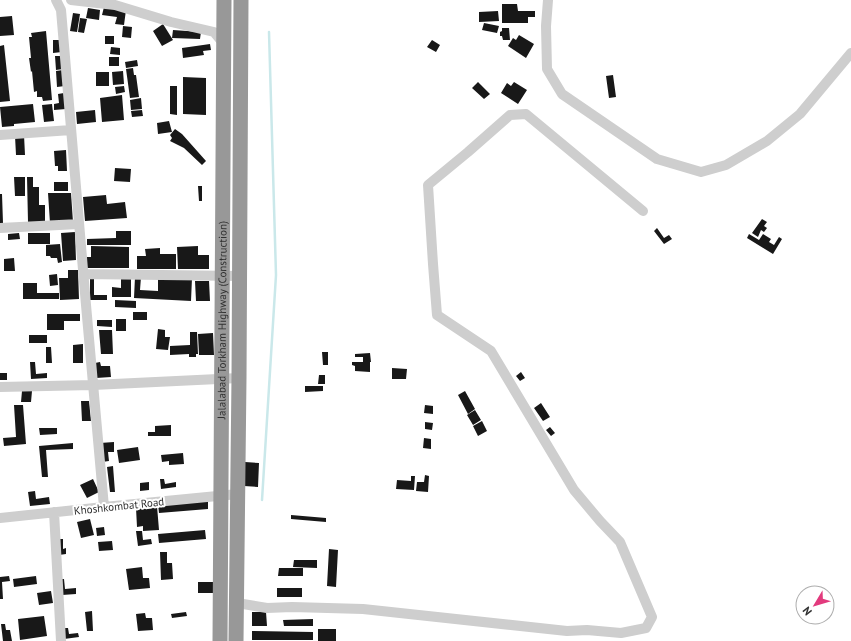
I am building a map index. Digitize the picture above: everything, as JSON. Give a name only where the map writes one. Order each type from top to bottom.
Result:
[{"type":"highway","name":"Jalalabad Torkham Highway (Construction)","points":[[220,641],[224,0]]},
{"type":"highway","points":[[236,641],[241,0]]},
{"type":"highway","points":[[224,116],[240,86]]},
{"type":"street","points":[[56,0],[61,10],[104,507]]},
{"type":"street","points":[[71,0],[115,5],[171,22],[214,32],[224,44]]},
{"type":"street","points":[[548,0],[546,26],[547,69],[562,94],[657,159],[701,172],[726,165],[767,141],[800,114],[851,52]]},
{"type":"street","points":[[237,603],[268,608],[292,607],[363,609],[566,636],[587,630],[621,632],[646,628],[652,617],[620,542],[574,490],[491,351],[438,316],[428,184],[468,152],[510,115],[526,114],[643,211]]},
{"type":"street","points":[[0,135],[72,130]]},
{"type":"street","points":[[0,228],[79,224]]},
{"type":"street","points":[[83,274],[240,276]]},
{"type":"street","points":[[0,387],[93,385],[239,378]]},
{"type":"street","name":"Khoshkombat Road","points":[[0,518],[238,494]]},
{"type":"street","points":[[54,512],[61,641]]},
{"type":"building","points":[[502,4],[517,4],[518,11],[535,11],[535,17],[528,17],[528,23],[502,23]]},
{"type":"building","points":[[104,7],[126,10],[124,25],[115,24],[117,17],[102,15]]},
{"type":"building","points":[[88,8],[100,10],[99,20],[86,18]]},
{"type":"building","points":[[498,11],[499,21],[479,22],[479,12]]},
{"type":"building","points":[[73,13],[80,14],[77,32],[70,31]]},
{"type":"building","points":[[12,16],[14,35],[0,36],[0,17]]},
{"type":"building","points":[[80,18],[87,19],[84,33],[78,32]]},
{"type":"building","points":[[484,23],[499,26],[497,33],[482,30]]},
{"type":"building","points":[[163,24],[173,40],[162,46],[153,31]]},
{"type":"building","points":[[123,26],[132,27],[131,38],[122,37]]},
{"type":"building","points":[[502,28],[509,28],[510,40],[503,40],[502,36],[500,36]]},
{"type":"building","points":[[173,30],[201,32],[200,39],[172,38]]},
{"type":"building","points":[[46,31],[52,100],[43,101],[42,97],[37,97],[37,91],[34,92],[29,58],[31,58],[29,37],[32,37],[31,33]]},
{"type":"building","points":[[519,35],[534,44],[526,58],[508,46],[513,38],[516,40]]},
{"type":"building","points":[[105,36],[114,36],[114,44],[105,44]]},
{"type":"building","points":[[53,40],[61,40],[62,52],[53,53]]},
{"type":"building","points":[[432,40],[440,45],[436,52],[427,47]]},
{"type":"building","points":[[210,44],[211,50],[203,51],[204,55],[183,58],[182,48]]},
{"type":"building","points":[[4,45],[10,101],[0,102],[0,46]]},
{"type":"building","points":[[111,47],[120,48],[120,55],[110,54]]},
{"type":"building","points":[[55,56],[62,56],[63,69],[56,70]]},
{"type":"building","points":[[109,57],[119,57],[119,66],[109,66]]},
{"type":"building","points":[[137,60],[138,66],[126,68],[125,62]]},
{"type":"building","points":[[133,68],[134,75],[136,75],[139,97],[130,98],[126,69]]},
{"type":"building","points":[[63,70],[65,86],[57,87],[56,71]]},
{"type":"building","points":[[123,71],[124,84],[113,85],[112,72]]},
{"type":"building","points":[[96,72],[109,72],[109,86],[96,86]]},
{"type":"building","points":[[613,75],[616,97],[609,98],[606,76]]},
{"type":"building","points":[[183,77],[206,78],[206,115],[183,114]]},
{"type":"building","points":[[478,82],[490,94],[484,99],[472,88]]},
{"type":"building","points":[[514,82],[527,90],[518,104],[501,93],[507,83],[511,86]]},
{"type":"building","points":[[124,86],[125,92],[116,94],[115,87]]},
{"type":"building","points":[[170,86],[177,86],[177,115],[170,114]]},
{"type":"building","points":[[64,93],[66,109],[54,110],[54,104],[59,103],[58,94]]},
{"type":"building","points":[[122,95],[124,120],[102,122],[100,98]]},
{"type":"building","points":[[141,98],[142,109],[131,110],[130,100]]},
{"type":"building","points":[[33,104],[35,122],[2,127],[0,107]]},
{"type":"building","points":[[52,104],[54,121],[44,122],[42,105]]},
{"type":"building","points":[[95,110],[96,122],[77,124],[76,112]]},
{"type":"building","points":[[142,110],[143,116],[132,117],[131,111]]},
{"type":"building","points":[[169,121],[172,132],[158,134],[157,123]]},
{"type":"building","points":[[175,129],[182,134],[206,161],[202,165],[184,148],[170,141],[172,138],[170,135]]},
{"type":"building","points":[[24,135],[25,155],[16,155],[15,136]]},
{"type":"building","points":[[66,150],[67,171],[58,171],[58,166],[55,166],[54,151]]},
{"type":"building","points":[[115,168],[131,169],[130,182],[114,181]]},
{"type":"building","points":[[14,177],[25,177],[25,196],[15,196]]},
{"type":"building","points":[[27,177],[33,177],[33,187],[39,187],[39,205],[45,205],[45,222],[28,222]]},
{"type":"building","points":[[54,182],[68,182],[68,191],[54,191]]},
{"type":"building","points":[[198,186],[202,186],[202,201],[199,201]]},
{"type":"building","points":[[48,193],[71,193],[73,222],[50,223]]},
{"type":"building","points":[[0,194],[2,194],[3,223],[0,223]]},
{"type":"building","points":[[106,195],[107,204],[125,202],[127,218],[85,221],[83,197]]},
{"type":"building","points":[[762,219],[767,222],[764,226],[767,228],[764,232],[761,230],[758,237],[752,233]]},
{"type":"building","points":[[657,228],[664,238],[669,235],[672,239],[664,244],[654,231]]},
{"type":"building","points":[[116,231],[131,231],[131,245],[87,245],[87,239],[116,238]]},
{"type":"building","points":[[75,232],[76,260],[63,261],[61,233]]},
{"type":"building","points":[[19,233],[20,239],[8,240],[8,234]]},
{"type":"building","points":[[28,233],[50,233],[50,244],[28,244]]},
{"type":"building","points":[[749,234],[759,240],[763,234],[771,239],[769,242],[774,245],[779,237],[782,239],[773,254],[747,238]]},
{"type":"building","points":[[60,244],[62,262],[58,263],[57,258],[46,256],[46,245]]},
{"type":"building","points":[[91,246],[129,247],[129,268],[85,268],[85,257],[91,257]]},
{"type":"building","points":[[198,246],[198,255],[209,255],[209,269],[178,269],[177,247]]},
{"type":"building","points":[[160,248],[160,254],[176,254],[176,269],[137,269],[137,256],[146,256],[145,249]]},
{"type":"building","points":[[14,258],[15,271],[4,271],[4,259]]},
{"type":"building","points":[[68,270],[78,270],[79,299],[60,300],[59,278],[68,278]]},
{"type":"building","points":[[57,274],[58,285],[50,286],[49,275]]},
{"type":"building","points":[[90,276],[94,276],[94,295],[107,295],[107,300],[90,300]]},
{"type":"building","points":[[121,277],[131,277],[131,297],[112,297],[112,287],[121,288]]},
{"type":"building","points":[[135,277],[141,277],[140,290],[158,291],[158,278],[192,278],[191,301],[134,298]]},
{"type":"building","points":[[195,281],[209,281],[210,301],[196,301]]},
{"type":"building","points":[[23,283],[37,283],[37,293],[59,293],[59,299],[23,299]]},
{"type":"building","points":[[115,300],[136,301],[136,308],[115,307]]},
{"type":"building","points":[[133,312],[147,312],[147,320],[133,320]]},
{"type":"building","points":[[47,314],[80,314],[80,321],[64,321],[64,330],[47,330]]},
{"type":"building","points":[[116,319],[126,319],[126,331],[116,331]]},
{"type":"building","points":[[97,320],[112,320],[112,327],[97,326]]},
{"type":"building","points":[[158,329],[165,330],[165,337],[170,337],[168,350],[156,349]]},
{"type":"building","points":[[99,330],[112,330],[113,354],[101,354]]},
{"type":"building","points":[[190,332],[197,332],[198,354],[196,354],[196,357],[189,357],[189,354],[170,355],[170,346],[190,345]]},
{"type":"building","points":[[213,333],[214,355],[199,355],[198,334]]},
{"type":"building","points":[[29,335],[47,335],[47,343],[29,343]]},
{"type":"building","points":[[83,344],[83,363],[73,363],[73,345]]},
{"type":"building","points":[[46,347],[51,347],[52,363],[46,363]]},
{"type":"building","points":[[322,352],[328,352],[328,365],[323,365]]},
{"type":"building","points":[[370,353],[371,362],[363,362],[363,357],[355,357],[355,354]]},
{"type":"building","points":[[30,362],[35,362],[36,374],[47,373],[47,378],[31,379]]},
{"type":"building","points":[[100,362],[101,366],[110,366],[111,377],[96,378],[95,363]]},
{"type":"building","points":[[352,362],[370,362],[370,372],[355,371],[355,366],[352,365]]},
{"type":"building","points":[[392,368],[407,369],[406,379],[392,379]]},
{"type":"building","points":[[521,372],[525,378],[520,381],[516,376]]},
{"type":"building","points":[[0,373],[7,373],[7,380],[0,380]]},
{"type":"building","points":[[319,375],[325,375],[325,384],[318,384]]},
{"type":"building","points":[[305,386],[323,386],[323,391],[305,392]]},
{"type":"building","points":[[22,391],[32,391],[31,402],[21,402]]},
{"type":"building","points":[[465,391],[475,409],[468,414],[458,395]]},
{"type":"building","points":[[81,401],[89,401],[91,421],[82,421]]},
{"type":"building","points":[[541,403],[550,417],[543,421],[534,408]]},
{"type":"building","points":[[14,405],[23,405],[26,444],[4,446],[3,438],[16,437]]},
{"type":"building","points":[[425,405],[433,406],[433,414],[424,413]]},
{"type":"building","points":[[475,410],[481,420],[473,425],[467,415]]},
{"type":"building","points":[[482,421],[487,431],[478,436],[473,426]]},
{"type":"building","points":[[425,422],[433,423],[432,430],[425,429]]},
{"type":"building","points":[[171,425],[171,436],[148,436],[148,432],[155,432],[155,426]]},
{"type":"building","points":[[550,427],[555,433],[551,436],[546,430]]},
{"type":"building","points":[[39,428],[57,428],[57,434],[40,435]]},
{"type":"building","points":[[424,438],[431,439],[431,449],[423,448]]},
{"type":"building","points":[[114,442],[114,452],[108,452],[109,461],[102,462],[100,443]]},
{"type":"building","points":[[73,443],[73,449],[46,450],[48,477],[42,477],[39,446]]},
{"type":"building","points":[[138,447],[140,460],[119,463],[117,450]]},
{"type":"building","points":[[183,453],[184,464],[169,465],[169,461],[162,462],[161,455]]},
{"type":"building","points":[[245,462],[259,463],[258,487],[244,486]]},
{"type":"building","points":[[113,466],[115,492],[110,492],[107,467]]},
{"type":"building","points":[[425,475],[429,476],[428,492],[416,491],[417,482],[424,482]]},
{"type":"building","points":[[411,476],[415,476],[414,490],[396,489],[397,480],[411,481]]},
{"type":"building","points":[[93,479],[99,492],[87,498],[80,485]]},
{"type":"building","points":[[160,479],[164,479],[165,484],[176,482],[176,487],[161,489]]},
{"type":"building","points":[[149,482],[149,490],[140,491],[140,483]]},
{"type":"building","points":[[35,491],[36,499],[49,497],[50,504],[30,506],[28,492]]},
{"type":"building","points":[[208,500],[208,509],[159,513],[158,504]]},
{"type":"building","points":[[157,506],[159,530],[143,531],[143,526],[137,527],[136,508]]},
{"type":"building","points":[[291,515],[326,518],[326,522],[291,519]]},
{"type":"building","points":[[90,519],[94,535],[81,538],[77,522]]},
{"type":"building","points":[[104,527],[105,535],[97,536],[96,528]]},
{"type":"building","points":[[205,530],[206,539],[159,543],[158,534]]},
{"type":"building","points":[[136,531],[142,531],[143,540],[151,539],[152,544],[138,546]]},
{"type":"building","points":[[58,539],[63,539],[63,549],[66,548],[66,554],[59,555]]},
{"type":"building","points":[[112,541],[113,550],[99,551],[98,542]]},
{"type":"building","points":[[329,549],[338,550],[336,587],[327,586]]},
{"type":"building","points":[[160,552],[167,552],[167,563],[172,563],[173,579],[161,580]]},
{"type":"building","points":[[294,560],[317,560],[317,568],[293,567]]},
{"type":"building","points":[[142,567],[143,578],[149,578],[150,588],[129,590],[126,569]]},
{"type":"building","points":[[279,568],[303,568],[303,576],[278,576]]},
{"type":"building","points":[[9,576],[10,581],[2,582],[3,599],[0,599],[0,577]]},
{"type":"building","points":[[36,576],[37,584],[14,587],[13,579]]},
{"type":"building","points":[[61,579],[64,579],[65,589],[76,588],[76,594],[62,595]]},
{"type":"building","points":[[198,582],[214,582],[214,593],[198,593]]},
{"type":"building","points":[[277,588],[302,588],[302,597],[277,597]]},
{"type":"building","points":[[51,591],[53,603],[39,605],[37,593]]},
{"type":"building","points":[[92,611],[93,631],[87,631],[85,612]]},
{"type":"building","points":[[186,612],[187,616],[172,618],[171,614]]},
{"type":"building","points":[[252,612],[266,612],[267,626],[252,626]]},
{"type":"building","points":[[145,613],[146,618],[152,618],[153,630],[138,631],[136,614]]},
{"type":"building","points":[[44,616],[47,636],[20,640],[18,619]]},
{"type":"building","points":[[313,619],[313,626],[284,626],[283,620]]},
{"type":"building","points":[[1,624],[5,624],[6,630],[10,630],[12,641],[3,641]]},
{"type":"building","points":[[63,628],[68,628],[69,634],[78,633],[79,637],[64,639]]},
{"type":"building","points":[[318,629],[336,629],[336,641],[318,641]]},
{"type":"building","points":[[252,631],[313,632],[313,640],[252,640]]},
{"type":"waterway","points":[[262,500],[276,275],[269,32]]}]
